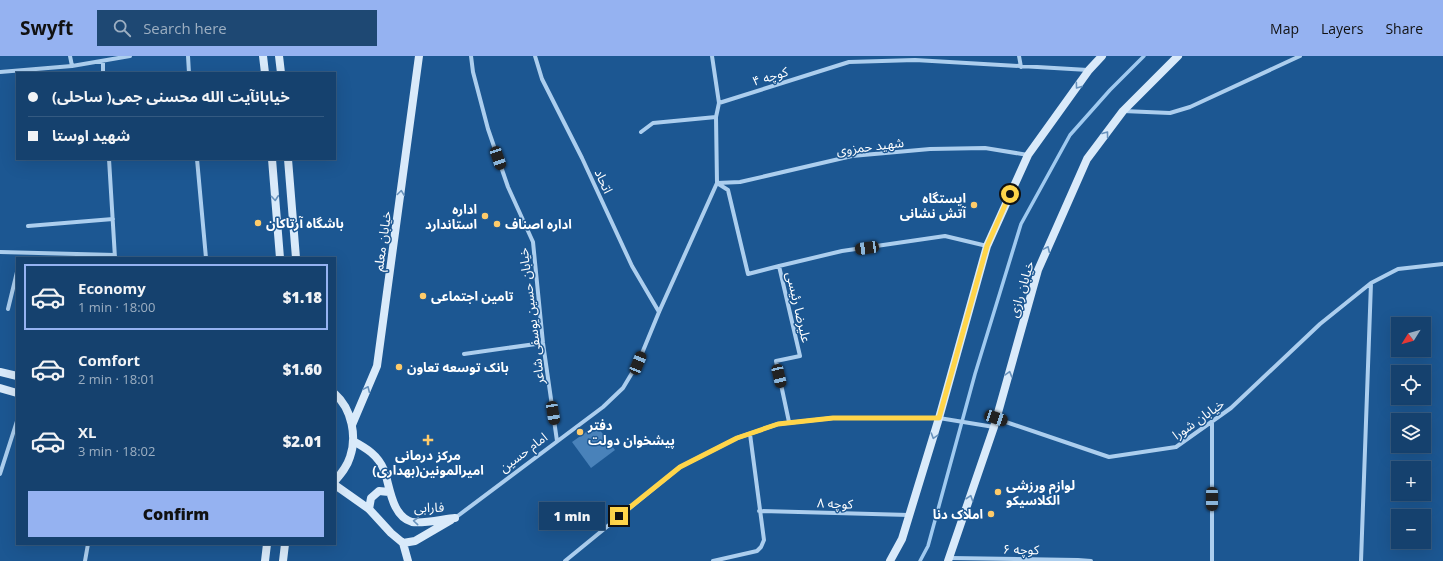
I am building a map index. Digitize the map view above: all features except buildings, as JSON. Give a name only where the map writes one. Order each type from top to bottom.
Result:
[{"type":"main road","points":[[263,56],[265,72]]},
{"type":"main road","points":[[279,56],[281,72]]},
{"type":"main road","name":"خیابان معلم","points":[[352,425],[377,366],[419,56]]},
{"type":"main road","points":[[890,561],[902,539],[939,418],[987,246],[1028,154],[1102,56]]},
{"type":"main road","name":"خیابان رازی","points":[[949,559],[995,423],[1038,270],[1088,159],[1123,110],[1178,56]]},
{"type":"main road","points":[[272,160],[280,257]]},
{"type":"main road","points":[[288,160],[296,257]]},
{"type":"main road","points":[[0,372],[16,376]]},
{"type":"main road","points":[[0,388],[16,393]]},
{"type":"main road","points":[[336,395],[346,410],[352,425],[353,441],[350,457],[343,471],[336,480]]},
{"type":"main road","name":"فارابی","points":[[353,441],[371,451],[384,469],[389,492],[399,513],[411,522],[428,522],[455,518]]},
{"type":"main road","points":[[336,486],[369,509],[391,533],[403,543],[408,561]]},
{"type":"main road","points":[[369,509],[371,498],[379,491],[389,492]]},
{"type":"main road","name":"امام حسین","points":[[403,543],[415,541],[455,518]]},
{"type":"main road","points":[[265,561],[267,545]]},
{"type":"main road","points":[[283,561],[284,545]]},
{"type":"street","points":[[70,56],[72,66]]},
{"type":"street","points":[[0,72],[72,66],[130,56]]},
{"type":"street","points":[[188,56],[189,72]]},
{"type":"street","name":"خیابان حسین یوسفی شاعر","points":[[471,56],[473,72],[488,129],[508,187],[533,242],[542,343],[557,441]]},
{"type":"street","name":"اتحاد","points":[[535,56],[542,79],[582,158],[632,266],[659,312]]},
{"type":"street","points":[[712,56],[719,103],[716,117],[717,183],[728,190],[748,274],[779,266]]},
{"type":"street","points":[[1019,56],[1021,67]]},
{"type":"street","points":[[1123,110],[1170,113],[1190,108],[1300,56]]},
{"type":"street","name":"کوچه ۴","points":[[719,103],[849,62],[915,60],[1090,70]]},
{"type":"street","points":[[102,61],[103,72]]},
{"type":"street","points":[[641,132],[653,124],[716,117]]},
{"type":"street","name":"شهید حمزوی","points":[[717,183],[740,182],[852,156],[930,149],[985,148],[1028,154]]},
{"type":"street","points":[[0,252],[115,257],[109,160]]},
{"type":"street","points":[[197,160],[206,257]]},
{"type":"street","name":"امام حسین","points":[[455,518],[603,407],[623,388],[638,363],[659,312],[717,183]]},
{"type":"street","points":[[28,226],[113,219]]},
{"type":"street","name":"علیرضا رئیسی","points":[[789,422],[776,361],[800,356],[779,266],[842,251],[945,236],[987,246]]},
{"type":"street","points":[[20,257],[22,253]]},
{"type":"street","name":"خیابان شورا","points":[[564,561],[680,467],[737,438],[778,424],[833,418],[939,418],[995,423],[1109,457],[1176,447],[1231,408],[1320,324],[1371,283],[1398,269],[1443,264]]},
{"type":"street","points":[[8,309],[16,276]]},
{"type":"street","points":[[1361,561],[1371,283]]},
{"type":"street","points":[[464,354],[542,343]]},
{"type":"street","points":[[1212,422],[1212,561]]},
{"type":"street","points":[[0,474],[16,423]]},
{"type":"street","points":[[713,561],[757,551],[761,547],[764,540],[750,434]]},
{"type":"street","name":"کوچه ۸","points":[[759,511],[909,515]]},
{"type":"street","points":[[85,561],[88,545]]},
{"type":"street","name":"کوچه ۶","points":[[949,559],[1091,561]]},
{"type":"waterway","points":[[920,561],[928,546],[975,374],[1021,224],[1070,135],[1110,90],[1144,56]]},
{"type":"place","name":"ایستگاه آتش نشانی","points":[[974,205]]},
{"type":"place","name":"اداره استاندارد","points":[[485,216]]},
{"type":"place","name":"باشگاه آرتاکان","points":[[258,223]]},
{"type":"place","name":"اداره اصناف","points":[[497,224]]},
{"type":"place","name":"تامین اجتماعی","points":[[423,296]]},
{"type":"place","name":"بانک توسعه تعاون","points":[[399,367]]},
{"type":"place","name":"دفتر پیشخوان دولت","points":[[580,432]]},
{"type":"place","name":"مرکز درمانی امیرالمونین(بهداری)","points":[[428,440]]},
{"type":"place","name":"لوازم ورزشی الکلاسیکو","points":[[998,492]]},
{"type":"place","name":"املاک دنا","points":[[991,514]]},
{"type":"route","points":[[619,516],[680,467],[737,438],[778,424],[833,418],[939,418],[987,246],[1010,194]]}]
